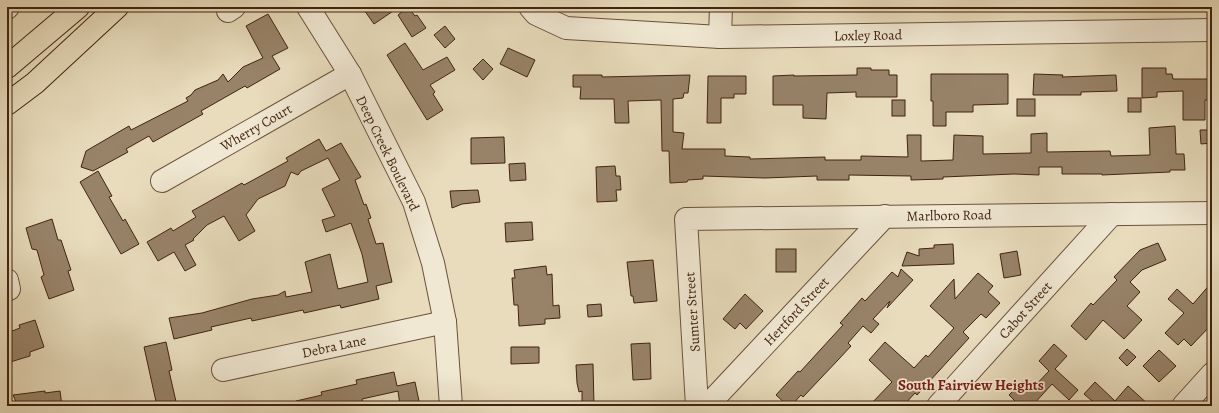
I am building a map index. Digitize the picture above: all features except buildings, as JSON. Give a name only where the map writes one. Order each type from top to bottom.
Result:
[{"type":"main road","points":[[7,67],[78,7]]},
{"type":"main road","points":[[7,104],[35,83],[117,7]]},
{"type":"street","name":"Deep Creek Boulevard","points":[[308,7],[350,74],[414,202],[433,263],[445,322],[451,406]]},
{"type":"street","name":"Loxley Road","points":[[530,7],[536,14],[566,28],[720,37],[1212,30]]},
{"type":"street","points":[[720,37],[721,7]]},
{"type":"street","name":"Wherry Court","points":[[162,181],[350,74]]},
{"type":"street","name":"Marlboro Road","points":[[686,219],[1212,213]]},
{"type":"street","name":"Cabot Street","points":[[938,406],[1112,214]]},
{"type":"street","name":"Hertford Street","points":[[707,406],[885,216]]},
{"type":"street","name":"Sumter Street","points":[[686,219],[697,406]]},
{"type":"street","points":[[7,280],[10,289],[7,290]]},
{"type":"street","name":"Debra Lane","points":[[223,370],[445,322]]},
{"type":"street","points":[[1183,406],[1212,374]]},
{"type":"district","name":"South Fairview Heights","points":[[971,385]]}]
